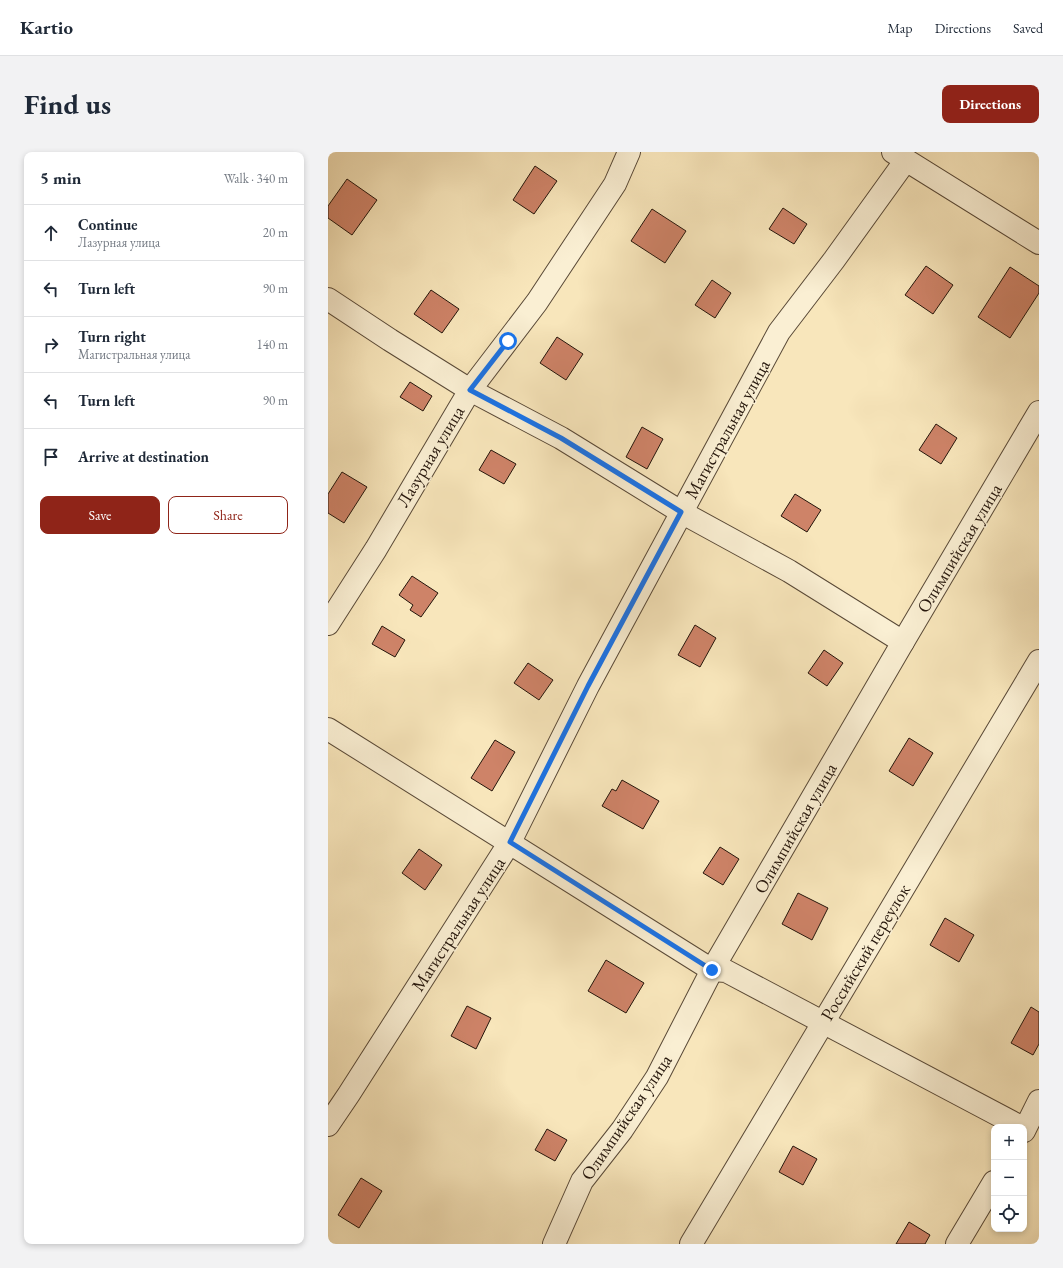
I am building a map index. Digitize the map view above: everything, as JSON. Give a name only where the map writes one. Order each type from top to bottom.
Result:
[{"type":"street","name":"Лазурная улица","points":[[328,624],[376,549],[470,390],[537,302],[616,184],[629,152]]},
{"type":"street","points":[[899,156],[1039,244]]},
{"type":"street","name":"Магистральная улица","points":[[328,1125],[510,842],[588,686],[681,512],[734,418],[779,332],[834,260],[899,156]]},
{"type":"street","points":[[328,299],[470,390],[561,438],[681,512],[789,571],[903,642]]},
{"type":"street","name":"Олимпийская улица","points":[[554,1244],[582,1181],[622,1130],[657,1077],[712,970],[1039,412]]},
{"type":"street","name":"Российский переулок","points":[[691,1244],[1039,661]]},
{"type":"street","points":[[328,729],[712,970],[726,971],[1014,1124]]},
{"type":"street","points":[[1027,1131],[1039,1101]]},
{"type":"street","points":[[957,1244],[991,1187]]},
{"type":"building","points":[[535,166],[557,181],[534,214],[513,200]]},
{"type":"building","points":[[347,179],[377,200],[352,235],[328,218],[328,206]]},
{"type":"building","points":[[783,208],[807,224],[794,244],[769,229]]},
{"type":"building","points":[[652,209],[686,231],[665,263],[631,241]]},
{"type":"building","points":[[926,266],[953,285],[933,314],[905,295]]},
{"type":"building","points":[[1010,267],[1039,286],[1039,293],[1010,338],[978,317]]},
{"type":"building","points":[[712,280],[731,293],[715,318],[695,305]]},
{"type":"building","points":[[431,290],[459,309],[442,333],[414,314]]},
{"type":"building","points":[[557,337],[583,354],[566,380],[540,363]]},
{"type":"building","points":[[410,382],[432,396],[423,411],[400,397]]},
{"type":"building","points":[[936,424],[957,438],[941,464],[919,450]]},
{"type":"building","points":[[642,427],[663,439],[647,469],[626,457]]},
{"type":"building","points":[[491,450],[516,464],[504,484],[479,470]]},
{"type":"building","points":[[342,472],[367,487],[344,523],[328,513],[328,494]]},
{"type":"building","points":[[795,494],[821,510],[807,532],[781,516]]},
{"type":"building","points":[[412,576],[438,593],[421,617],[410,610],[413,605],[399,595]]},
{"type":"building","points":[[695,625],[716,638],[700,667],[678,655]]},
{"type":"building","points":[[382,626],[405,640],[395,657],[372,644]]},
{"type":"building","points":[[824,650],[843,663],[827,686],[808,673]]},
{"type":"building","points":[[528,663],[553,680],[539,700],[514,683]]},
{"type":"building","points":[[909,738],[933,753],[913,786],[889,771]]},
{"type":"building","points":[[495,740],[515,752],[492,791],[471,778]]},
{"type":"building","points":[[622,780],[659,801],[643,829],[602,806],[612,789],[616,791]]},
{"type":"building","points":[[720,847],[739,859],[723,885],[703,873]]},
{"type":"building","points":[[419,849],[442,865],[425,890],[402,873]]},
{"type":"building","points":[[798,893],[828,908],[812,940],[782,924]]},
{"type":"building","points":[[945,918],[974,935],[959,962],[930,945]]},
{"type":"building","points":[[606,960],[644,983],[626,1013],[588,991]]},
{"type":"building","points":[[467,1006],[491,1018],[476,1049],[451,1036]]},
{"type":"building","points":[[1031,1007],[1039,1012],[1039,1044],[1033,1055],[1011,1043]]},
{"type":"building","points":[[547,1129],[567,1140],[555,1161],[535,1150]]},
{"type":"building","points":[[793,1146],[817,1159],[803,1185],[779,1172]]},
{"type":"building","points":[[361,1178],[382,1191],[359,1228],[338,1215]]},
{"type":"building","points":[[909,1222],[930,1235],[925,1244],[896,1244]]},
{"type":"route","points":[[508,341],[470,390],[561,438],[681,512],[588,686],[510,842],[712,970]]}]
